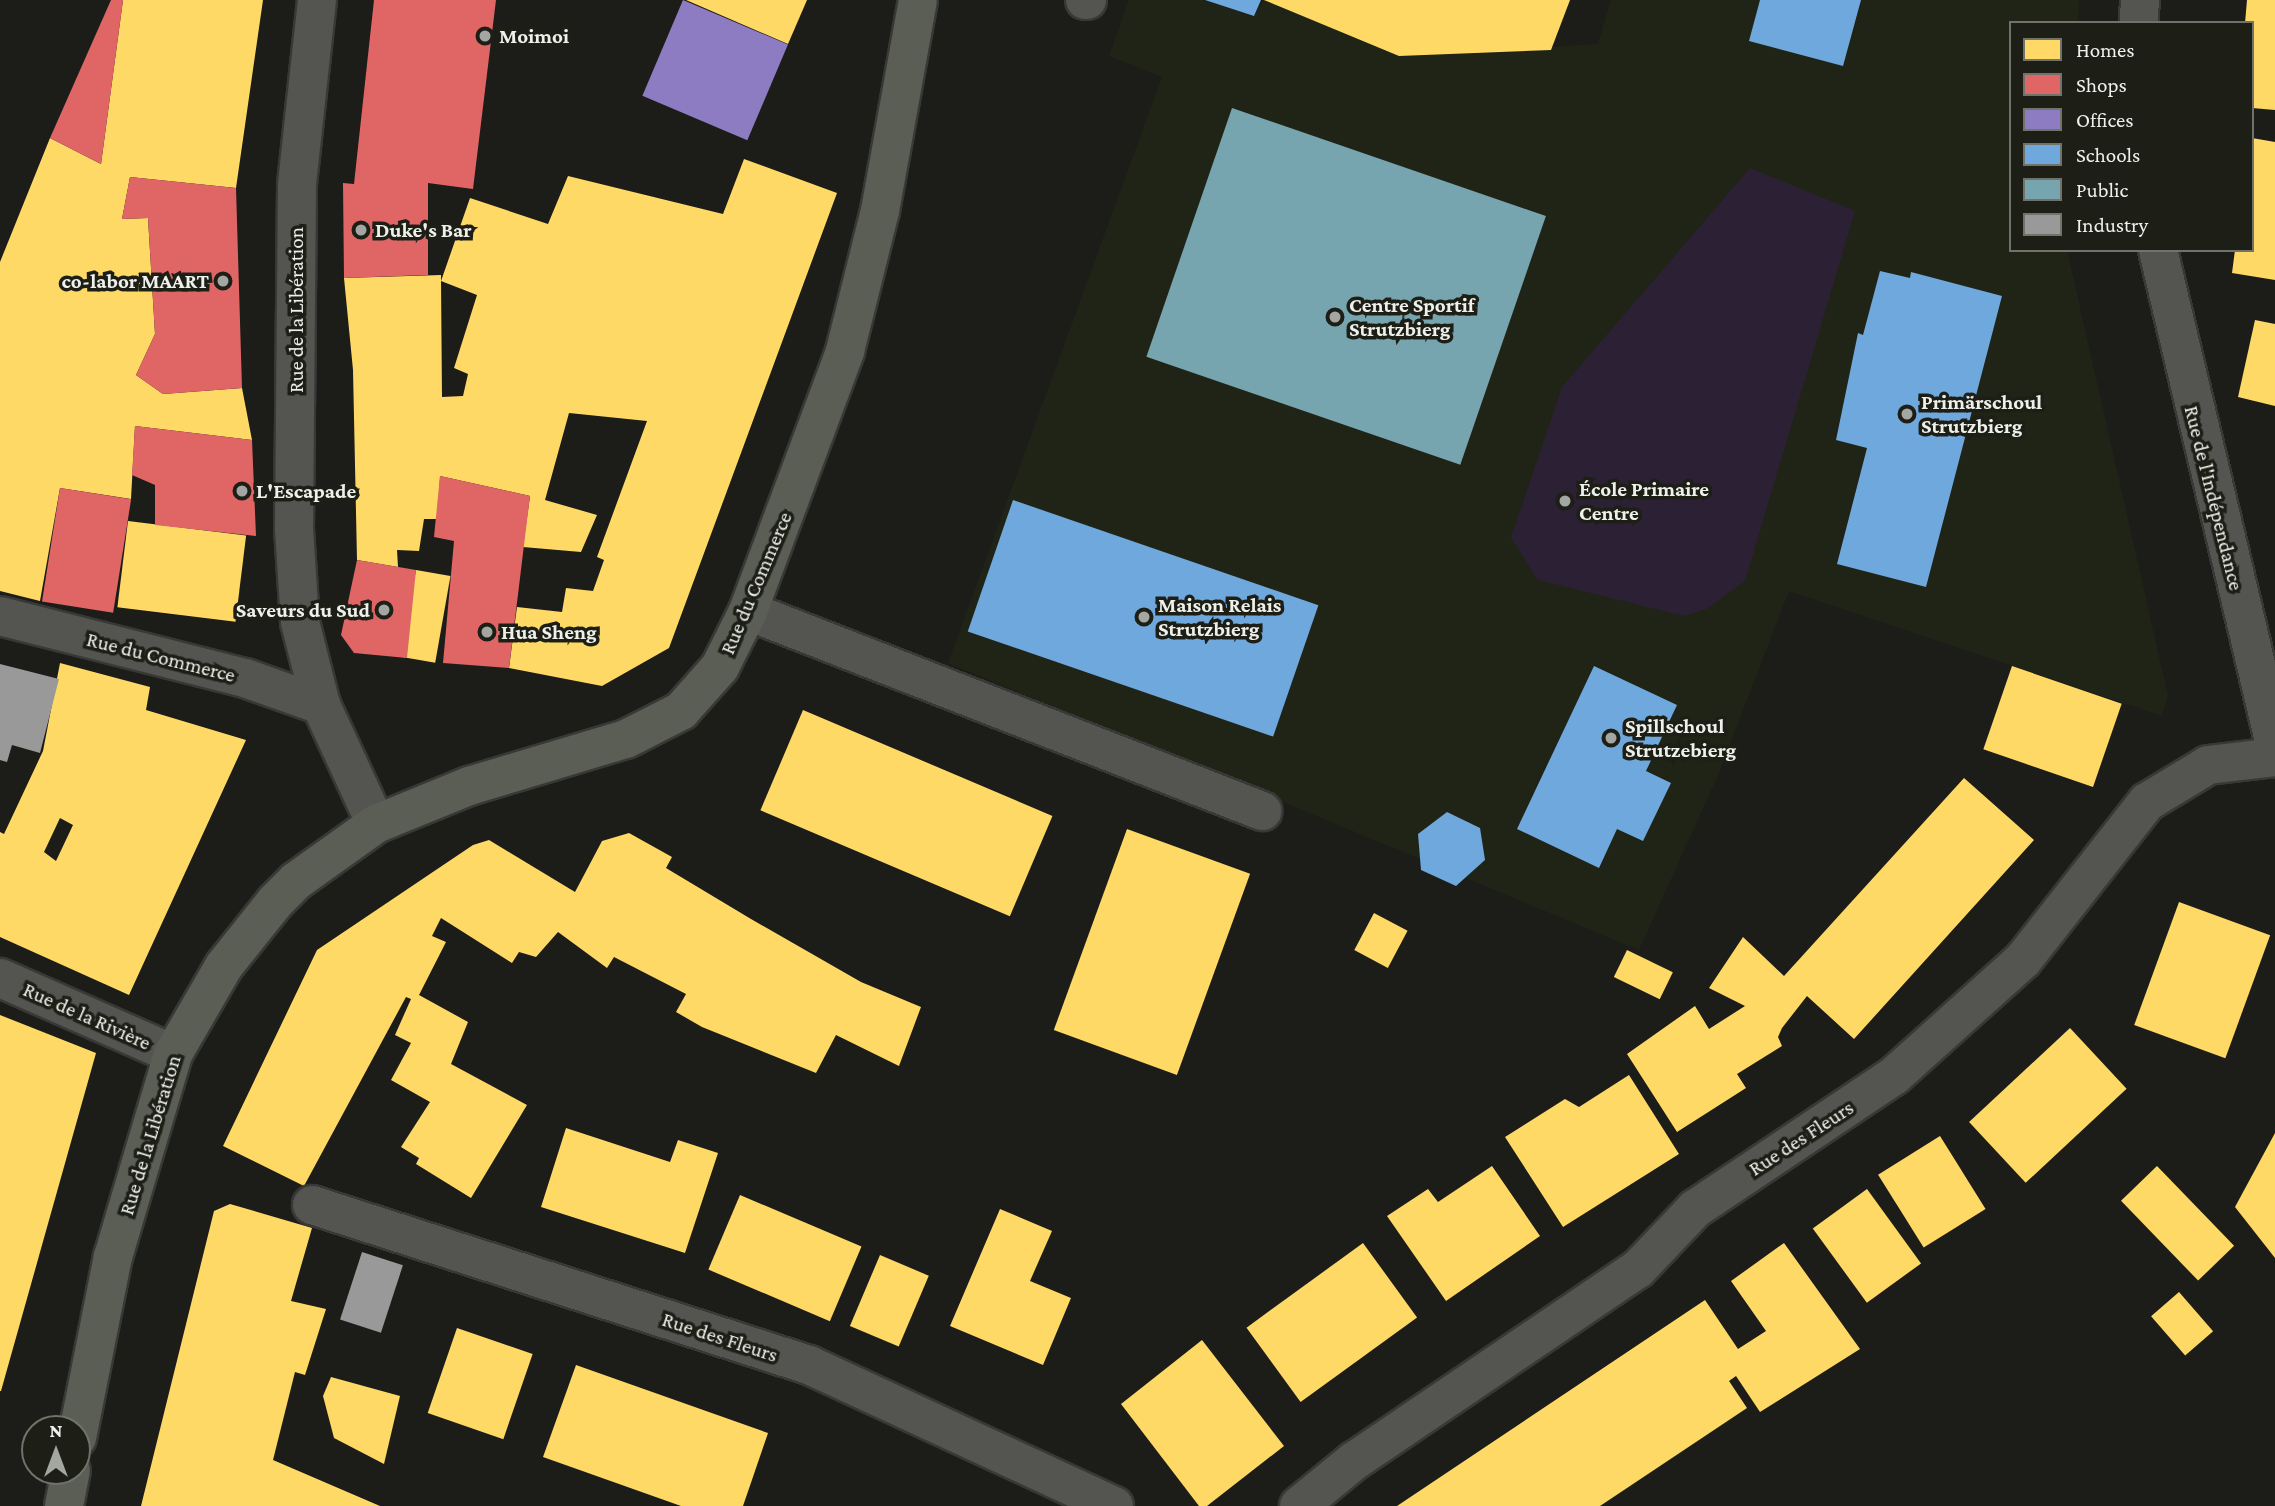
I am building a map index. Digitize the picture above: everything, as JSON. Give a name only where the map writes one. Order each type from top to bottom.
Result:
[{"type":"main road","name":"Rue du Commerce","points":[[376,824],[469,786],[626,739],[681,711],[720,667],[748,611],[845,351],[880,211],[918,0]]},
{"type":"main road","name":"Rue de la Libération","points":[[82,1415],[113,1257],[173,1054],[224,966],[275,902],[296,881],[376,824]]},
{"type":"main road","points":[[64,1506],[68,1485]]},
{"type":"street","name":"Rue de la Libération","points":[[317,0],[297,185],[294,529],[300,622],[321,705]]},
{"type":"street","points":[[2139,21],[2140,0]]},
{"type":"street","name":"Rue de l'Indépendance","points":[[2158,252],[2275,745]]},
{"type":"street","points":[[748,611],[1262,811]]},
{"type":"street","name":"Rue du Commerce","points":[[0,616],[245,678],[321,705]]},
{"type":"street","points":[[321,705],[376,824]]},
{"type":"street","name":"Rue des Fleurs","points":[[1299,1506],[1354,1461],[1638,1269],[1695,1209],[1894,1076],[2022,960],[2147,802],[2208,765],[2275,757]]},
{"type":"street","name":"Rue de la Rivière","points":[[0,978],[173,1054]]},
{"type":"street","name":"Rue des Fleurs","points":[[312,1205],[809,1366],[1114,1506]]},
{"type":"shaded area","name":"École Primaire Centre","points":[[1129,0],[1203,0],[1254,16],[1264,0],[1399,56],[1598,44],[1611,0],[2079,0],[2078,21],[2009,21],[2009,252],[2067,252],[2168,696],[2162,716],[1789,591],[1718,775],[1639,950],[948,663],[1162,77],[1109,56]]},
{"type":"shaded area","points":[[1750,168],[1855,211],[1745,581],[1706,609],[1684,616],[1538,580],[1511,538],[1562,387]]},
{"type":"building: Homes","points":[[123,0],[263,0],[236,188],[130,177],[122,219],[148,218],[155,334],[136,375],[163,394],[242,388],[252,440],[135,426],[131,499],[60,488],[40,601],[0,591],[0,262],[50,138],[101,164]]},
{"type":"building: Homes","points":[[686,0],[807,0],[788,44]]},
{"type":"building: Homes","points":[[1264,0],[1570,0],[1551,50],[1399,56]]},
{"type":"building: Homes","points":[[2247,0],[2275,0],[2275,110],[2254,108],[2254,21],[2245,21]]},
{"type":"building: Homes","points":[[2254,138],[2275,142],[2275,280],[2232,273],[2235,252],[2254,252]]},
{"type":"building: Homes","points":[[744,159],[837,193],[669,648],[602,686],[509,668],[517,607],[562,612],[566,588],[593,591],[604,560],[597,557],[647,421],[569,413],[545,500],[597,515],[581,552],[523,547],[530,496],[440,476],[438,519],[424,519],[419,551],[397,550],[398,567],[357,560],[353,370],[344,278],[441,275],[441,281],[470,198],[548,224],[568,176],[723,214]],"holes":[[[441,281],[477,295],[454,368],[468,374],[463,396],[442,397]]]},
{"type":"building: Homes","points":[[2255,320],[2275,324],[2275,406],[2238,397]]},
{"type":"building: Homes","points":[[128,521],[246,536],[236,622],[117,607]]},
{"type":"building: Homes","points":[[416,570],[450,576],[435,663],[401,657]]},
{"type":"building: Homes","points":[[60,663],[150,687],[146,710],[246,740],[129,995],[0,937],[0,832],[4,834],[43,751]],"holes":[[[60,818],[73,825],[56,861],[44,852]]]},
{"type":"building: Homes","points":[[2012,666],[2122,704],[2093,787],[1983,749]]},
{"type":"building: Homes","points":[[803,710],[1052,816],[1010,916],[760,810]]},
{"type":"building: Homes","points":[[1964,778],[2034,840],[1854,1039],[1807,996],[1782,1028],[1778,1037],[1782,1046],[1737,1074],[1746,1088],[1677,1132],[1627,1054],[1695,1006],[1709,1029],[1745,1006],[1709,988],[1743,937],[1784,976]]},
{"type":"building: Homes","points":[[1127,829],[1250,874],[1177,1075],[1054,1030]]},
{"type":"building: Homes","points":[[629,833],[672,857],[666,868],[751,919],[861,982],[921,1007],[899,1066],[836,1035],[816,1073],[702,1027],[676,1012],[686,994],[614,957],[607,968],[558,932],[536,957],[519,952],[512,963],[441,918],[432,936],[446,942],[419,995],[468,1022],[451,1064],[527,1105],[471,1198],[416,1164],[419,1158],[401,1147],[430,1102],[391,1080],[411,1043],[395,1035],[411,999],[406,997],[304,1186],[223,1146],[317,950],[473,845],[489,840],[575,892],[602,841]]},
{"type":"building: Homes","points":[[2179,902],[2270,935],[2225,1058],[2134,1025]]},
{"type":"building: Homes","points":[[1374,913],[1408,931],[1388,968],[1354,950]]},
{"type":"building: Homes","points":[[1627,950],[1673,972],[1660,999],[1614,977]]},
{"type":"building: Homes","points":[[0,1015],[96,1053],[1,1391],[0,1391]]},
{"type":"building: Homes","points":[[2070,1028],[2127,1089],[2026,1183],[1969,1122]]},
{"type":"building: Homes","points":[[1629,1075],[1679,1154],[1563,1227],[1505,1137],[1565,1099],[1579,1107]]},
{"type":"building: Homes","points":[[566,1128],[670,1162],[678,1140],[718,1153],[685,1253],[541,1207]]},
{"type":"building: Homes","points":[[2275,1133],[2275,1258],[2235,1207]]},
{"type":"building: Homes","points":[[1940,1136],[1986,1209],[1924,1248],[1878,1175]]},
{"type":"building: Homes","points":[[1492,1166],[1540,1236],[1446,1301],[1387,1216],[1428,1189],[1438,1202]]},
{"type":"building: Homes","points":[[2157,1166],[2234,1246],[2198,1281],[2121,1201]]},
{"type":"building: Homes","points":[[1867,1189],[1921,1263],[1867,1303],[1813,1228]]},
{"type":"building: Homes","points":[[740,1195],[862,1247],[830,1321],[708,1270]]},
{"type":"building: Homes","points":[[230,1204],[312,1228],[291,1301],[326,1309],[305,1375],[295,1372],[273,1460],[380,1506],[141,1506],[214,1211]]},
{"type":"building: Homes","points":[[1000,1209],[1052,1231],[1030,1281],[1071,1298],[1043,1365],[950,1326]]},
{"type":"building: Homes","points":[[1363,1243],[1417,1317],[1301,1402],[1247,1328]]},
{"type":"building: Homes","points":[[1784,1243],[1860,1349],[1760,1412],[1736,1376],[1729,1381],[1747,1408],[1600,1506],[1397,1506],[1705,1300],[1738,1349],[1766,1331],[1731,1281]]},
{"type":"building: Homes","points":[[880,1255],[929,1276],[899,1347],[850,1326]]},
{"type":"building: Homes","points":[[2179,1292],[2213,1331],[2185,1356],[2151,1316]]},
{"type":"building: Homes","points":[[457,1328],[533,1354],[503,1439],[428,1413]]},
{"type":"building: Homes","points":[[1202,1340],[1284,1446],[1207,1506],[1199,1506],[1121,1404]]},
{"type":"building: Homes","points":[[576,1365],[768,1433],[743,1506],[681,1506],[543,1457]]},
{"type":"building: Homes","points":[[331,1377],[400,1396],[384,1464],[334,1438],[323,1396]]},
{"type":"building: Shops","points":[[111,0],[123,0],[101,164],[50,138]]},
{"type":"building: Shops","points":[[374,0],[496,0],[473,189],[428,183],[428,275],[344,278],[343,183],[354,184]]},
{"type":"building: Shops","points":[[130,177],[236,188],[242,388],[163,394],[136,375],[155,334],[148,218],[122,219]]},
{"type":"building: Shops","points":[[135,426],[252,440],[256,536],[155,525],[155,485],[132,475]]},
{"type":"building: Shops","points":[[440,476],[530,496],[509,668],[443,663],[454,541],[434,537]]},
{"type":"building: Shops","points":[[60,488],[131,499],[113,613],[42,602]]},
{"type":"building: Shops","points":[[357,560],[416,570],[407,658],[354,653],[341,635]]},
{"type":"building: Offices","points":[[683,0],[788,45],[747,140],[642,96]]},
{"type":"building: Schools","points":[[1205,0],[1261,0],[1254,16]]},
{"type":"building: Schools","points":[[1760,0],[1861,0],[1843,66],[1749,41]]},
{"type":"building: Schools","name":"Primärschoul Strutzbierg","points":[[1880,271],[1910,278],[1911,272],[2002,296],[1926,587],[1837,564],[1867,448],[1836,440],[1858,333],[1863,335]]},
{"type":"building: Schools","name":"Maison Relais Strutzbierg","points":[[1013,500],[1318,605],[1273,737],[968,631]]},
{"type":"building: Schools","name":"Spillschoul Strutzebierg","points":[[1594,666],[1677,705],[1646,771],[1671,783],[1643,841],[1617,829],[1599,868],[1517,829]]},
{"type":"building: Schools","points":[[1447,812],[1480,828],[1485,860],[1456,886],[1421,870],[1418,834]]},
{"type":"building: Public","name":"Centre Sportif Strutzbierg","points":[[1232,108],[1546,216],[1460,465],[1146,357]]},
{"type":"building: Industry","points":[[0,664],[59,679],[40,753],[12,745],[7,762],[0,760]]},
{"type":"building: Industry","points":[[362,1252],[403,1265],[381,1333],[340,1320]]},
{"type":"place","name":"Moimoi","points":[[485,36]]},
{"type":"place","name":"Duke's Bar","points":[[361,230]]},
{"type":"place","name":"co-labor MAART","points":[[223,281]]},
{"type":"place","name":"Centre Sportif Strutzbierg","points":[[1335,317]]},
{"type":"place","name":"Primärschoul Strutzbierg","points":[[1907,414]]},
{"type":"place","name":"L'Escapade","points":[[242,491]]},
{"type":"place","name":"École Primaire Centre","points":[[1565,501]]},
{"type":"place","name":"Saveurs du Sud","points":[[384,610]]},
{"type":"place","name":"Maison Relais Strutzbierg","points":[[1144,617]]},
{"type":"place","name":"Hua Sheng","points":[[487,632]]},
{"type":"place","name":"Spillschoul Strutzebierg","points":[[1611,738]]}]
